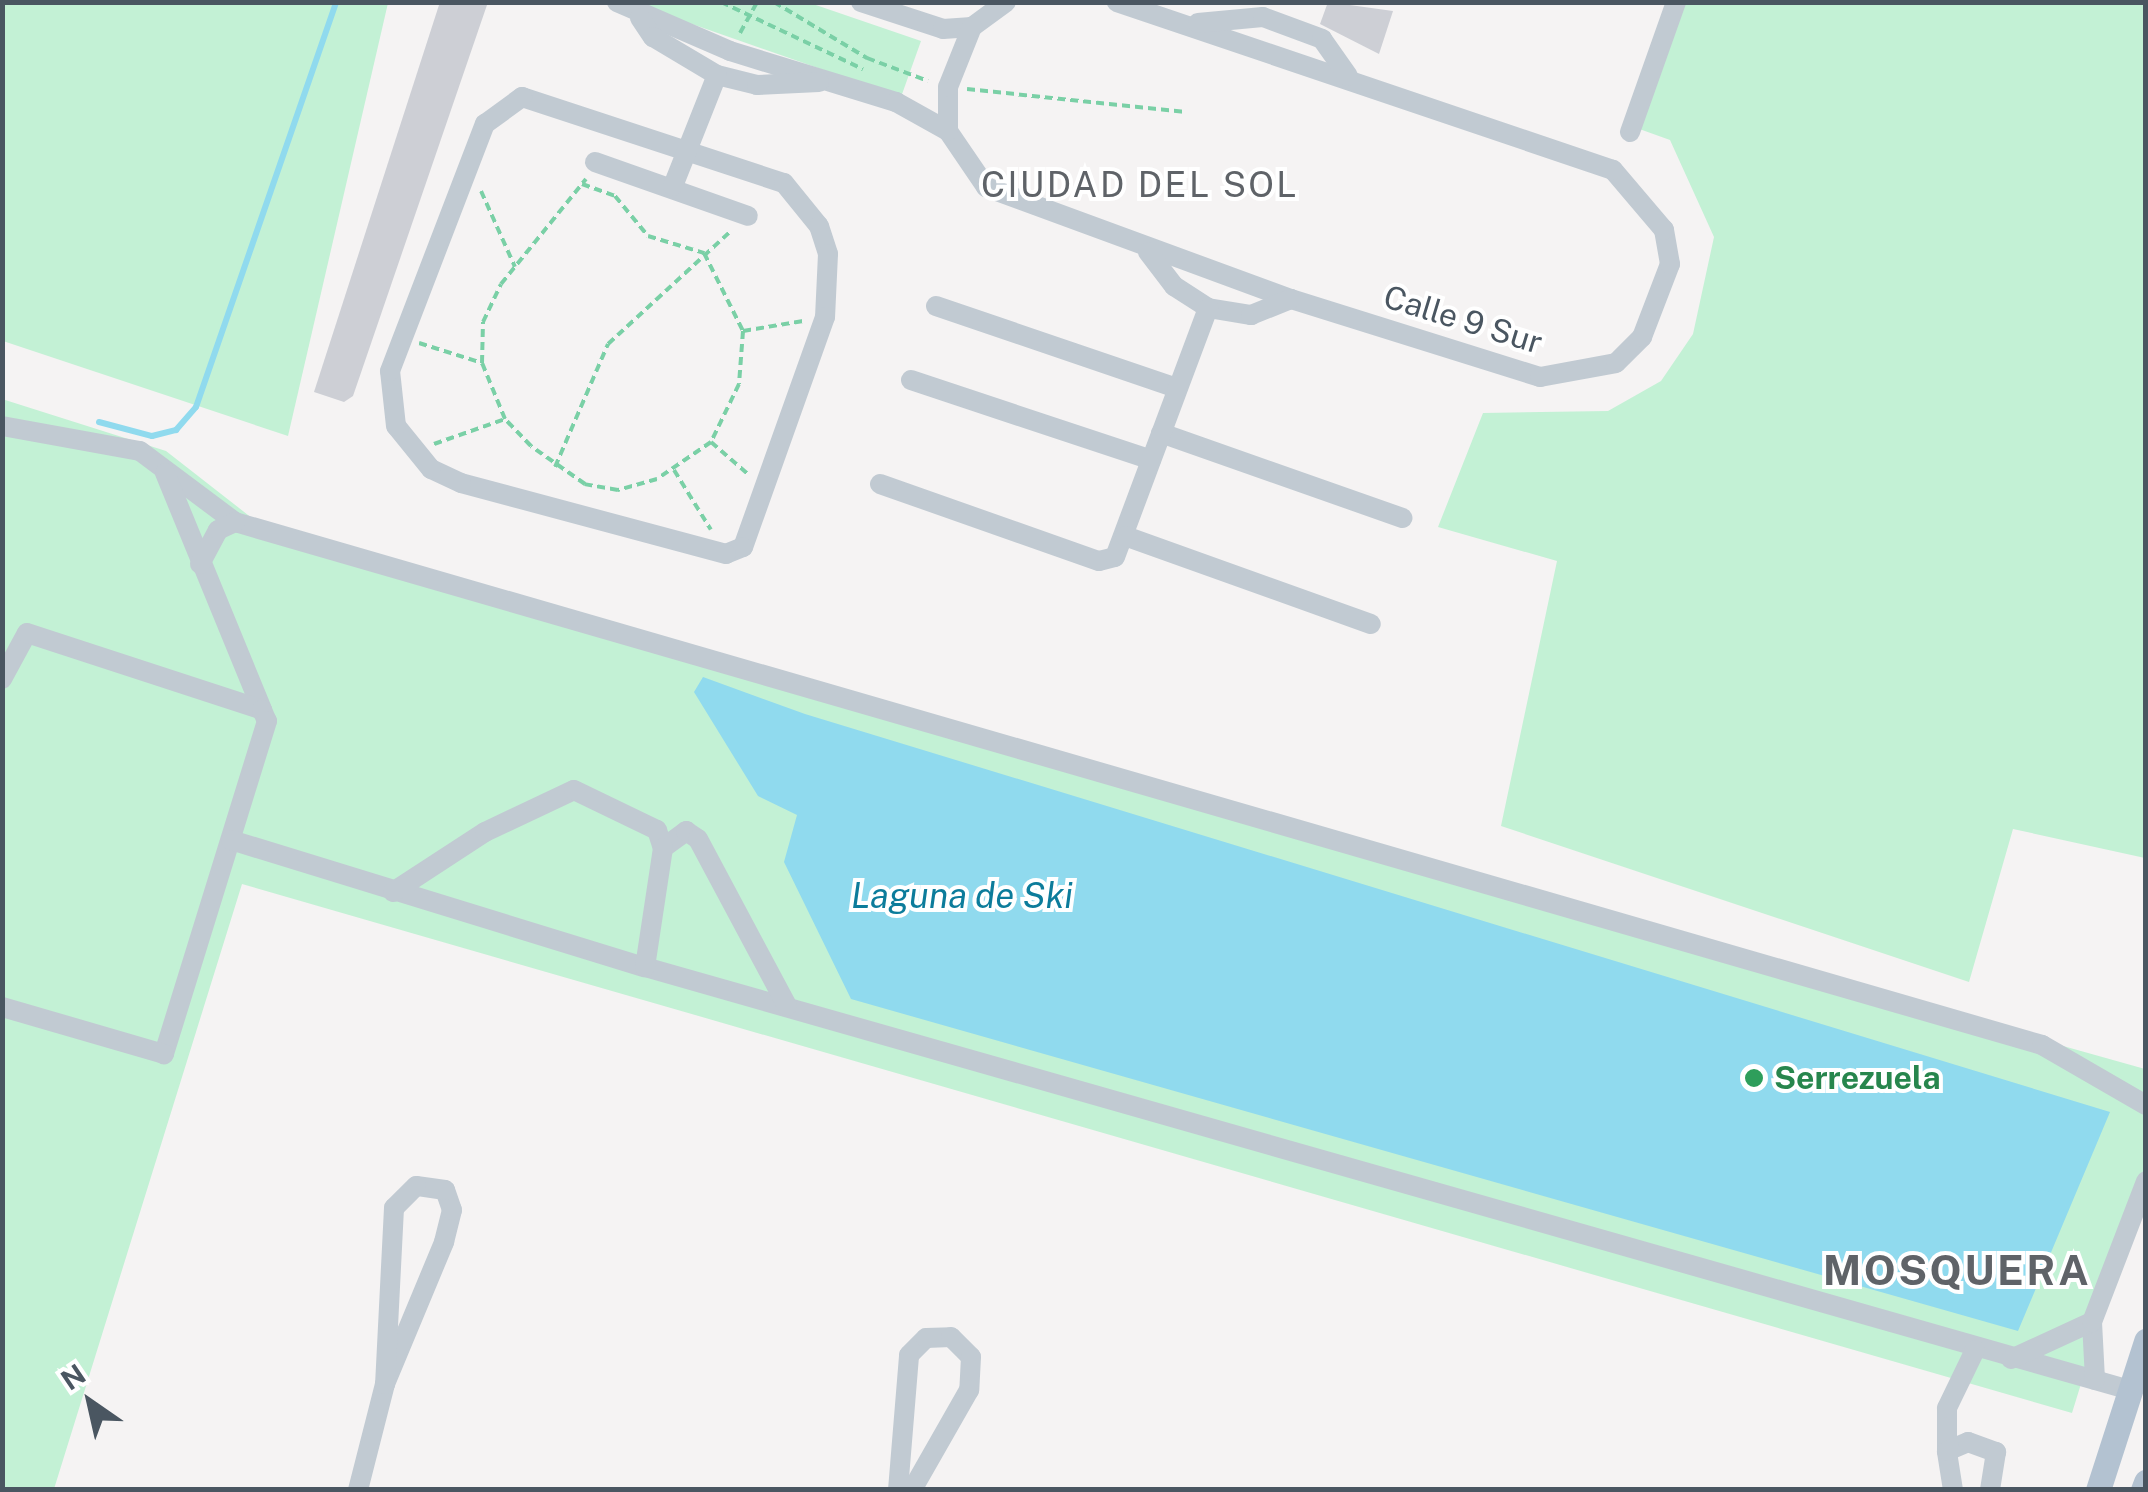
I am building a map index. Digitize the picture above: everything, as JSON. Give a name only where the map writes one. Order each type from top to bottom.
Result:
[{"type":"main road","points":[[2098,1490],[2146,1342]]},
{"type":"main road","points":[[2143,1490],[2146,1482]]},
{"type":"street","name":"Calle 9 Sur","points":[[616,2],[638,16],[823,81],[896,102],[948,131],[986,186],[1148,252],[1540,377],[1616,363],[1664,299],[1664,230],[1613,170],[1348,76],[1118,2]]},
{"type":"street","points":[[948,131],[948,87],[972,28],[1006,2]]},
{"type":"street","points":[[1630,132],[1676,2]]},
{"type":"street","points":[[863,3],[943,29],[972,28]]},
{"type":"street","points":[[638,16],[653,37],[717,75],[757,85],[823,81]]},
{"type":"street","points":[[1187,24],[1264,17],[1322,40],[1348,76]]},
{"type":"street","points":[[673,186],[717,75]]},
{"type":"street","points":[[522,96],[686,152],[784,184],[806,202],[828,254],[825,317],[756,530],[726,554],[461,483],[412,452],[389,400],[403,338],[485,124],[522,96]]},
{"type":"street","points":[[595,162],[673,186],[748,216]]},
{"type":"street","points":[[1148,252],[1174,286],[1208,308],[1251,315],[1291,299]]},
{"type":"street","points":[[936,306],[1177,388]]},
{"type":"street","points":[[880,484],[1099,561],[1115,556],[1208,308]]},
{"type":"street","points":[[911,380],[1150,460]]},
{"type":"street","points":[[2,426],[106,440],[162,467],[235,522],[2024,1039],[2146,1104]]},
{"type":"street","points":[[1160,433],[1402,518]]},
{"type":"street","points":[[2,1008],[164,1054],[231,840],[262,710],[199,566],[162,467]]},
{"type":"street","points":[[199,566],[218,530],[235,522]]},
{"type":"street","points":[[1124,536],[1371,624]]},
{"type":"street","points":[[2,680],[28,634],[262,710]]},
{"type":"street","points":[[393,892],[563,792],[646,819],[663,848],[645,967]]},
{"type":"street","points":[[663,848],[686,831],[698,839],[787,1006]]},
{"type":"street","points":[[231,840],[645,967],[1975,1350],[2130,1390]]},
{"type":"street","points":[[2095,1380],[2092,1322],[2146,1181]]},
{"type":"street","points":[[358,1490],[385,1384],[444,1242],[452,1210],[445,1190],[416,1186],[394,1208],[385,1384]]},
{"type":"street","points":[[2011,1359],[2092,1322]]},
{"type":"street","points":[[898,1490],[909,1355],[926,1338],[951,1337],[971,1357],[969,1390],[912,1490]]},
{"type":"street","points":[[1953,1490],[1947,1451],[1947,1408],[1975,1350]]},
{"type":"street","points":[[1947,1451],[1985,1442],[1996,1452],[1990,1490]]},
{"type":"path","points":[[721,2],[870,73]]},
{"type":"path","points":[[463,182],[488,199],[515,267]]},
{"type":"path","points":[[582,184],[615,196],[648,236],[704,253],[744,331],[739,384],[711,442],[674,470],[618,490],[555,467],[505,419],[482,363],[482,322],[515,267],[582,184]]},
{"type":"path","points":[[555,467],[608,344],[748,216]]},
{"type":"path","points":[[744,331],[825,317]]},
{"type":"path","points":[[403,338],[482,363]]},
{"type":"path","points":[[412,452],[505,419]]},
{"type":"path","points":[[711,442],[768,492]]},
{"type":"path","points":[[674,470],[726,554]]},
{"type":"green space","points":[[3,2],[388,3],[288,436],[3,341]]},
{"type":"green space","points":[[632,3],[810,3],[921,41],[901,97]]},
{"type":"green space","points":[[1682,3],[2145,3],[2145,858],[2013,829],[1969,982],[1501,826],[1557,561],[1438,527],[1483,413],[1608,411],[1661,381],[1693,334],[1714,237],[1670,140],[1631,126]]},
{"type":"green space","points":[[2,399],[166,451],[289,547],[2145,1069],[2145,1176],[2072,1413],[242,884],[54,1489],[3,1489]]},
{"type":"water","name":"Laguna de Ski","points":[[703,677],[805,714],[2110,1112],[2018,1331],[851,999],[784,862],[797,815],[758,796],[694,692]]},
{"type":"building","points":[[488,2],[353,396],[344,402],[314,392],[439,5]]},
{"type":"building","points":[[1328,2],[1393,11],[1379,54],[1320,24]]},
{"type":"waterway","points":[[99,422],[152,436],[176,430],[196,407],[336,2]]},
{"type":"place","name":"Serrezuela","points":[[1754,1078]]},
{"type":"district","name":"CIUDAD DEL SOL","points":[[1140,185]]},
{"type":"district","name":"MOSQUERA","points":[[1957,1270]]}]
